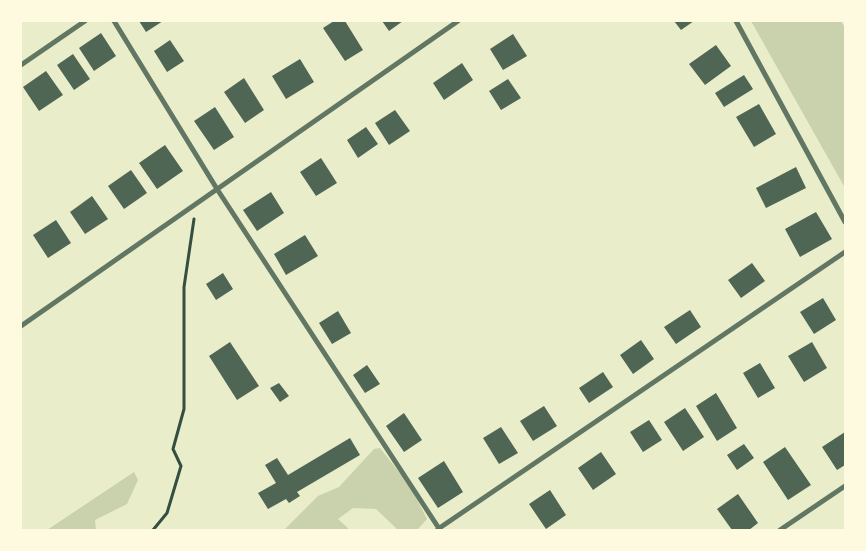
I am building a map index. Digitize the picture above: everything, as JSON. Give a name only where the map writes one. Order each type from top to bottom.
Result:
[{"type":"street","points":[[21,65],[85,21]]},
{"type":"street","points":[[114,21],[217,189],[438,529],[845,252]]},
{"type":"street","points":[[21,326],[458,21]]},
{"type":"street","points":[[736,21],[845,222]]},
{"type":"street","points":[[780,530],[845,486]]},
{"type":"path","points":[[154,530],[167,513],[181,466],[173,449],[184,409],[184,287],[196,205]]},
{"type":"green space","points":[[751,21],[841,21],[845,28],[845,188]]},
{"type":"green space","points":[[380,448],[410,486],[427,519],[417,530],[398,530],[376,509],[353,508],[338,519],[350,530],[284,530],[318,496],[339,487],[374,449]]},
{"type":"green space","points":[[134,472],[138,480],[127,504],[95,520],[96,530],[47,530]]},
{"type":"building","points":[[139,21],[163,21],[146,32]]},
{"type":"building","points":[[334,21],[345,21],[363,50],[345,61],[323,28]]},
{"type":"building","points":[[382,21],[403,21],[389,31]]},
{"type":"building","points":[[674,21],[694,21],[681,30]]},
{"type":"building","points":[[101,33],[116,56],[94,71],[79,48]]},
{"type":"building","points":[[513,34],[527,56],[503,70],[490,49]]},
{"type":"building","points":[[170,40],[184,61],[167,72],[154,51]]},
{"type":"building","points":[[716,45],[731,66],[705,85],[689,64]]},
{"type":"building","points":[[73,54],[90,79],[74,90],[57,65]]},
{"type":"building","points":[[300,59],[314,82],[286,99],[272,76]]},
{"type":"building","points":[[462,63],[473,80],[444,100],[433,83]]},
{"type":"building","points":[[46,71],[63,95],[39,111],[23,87]]},
{"type":"building","points":[[744,75],[753,89],[724,107],[715,93]]},
{"type":"building","points":[[244,78],[264,110],[245,123],[224,92]]},
{"type":"building","points":[[508,79],[521,98],[501,110],[489,91]]},
{"type":"building","points":[[759,104],[776,134],[754,147],[736,117]]},
{"type":"building","points":[[215,107],[234,137],[214,150],[194,121]]},
{"type":"building","points":[[395,110],[410,131],[389,145],[375,123]]},
{"type":"building","points":[[366,127],[378,144],[358,158],[347,140]]},
{"type":"building","points":[[165,145],[183,171],[157,189],[139,163]]},
{"type":"building","points":[[321,158],[337,183],[316,196],[300,172]]},
{"type":"building","points":[[796,167],[806,188],[766,208],[756,188]]},
{"type":"building","points":[[131,170],[147,193],[124,209],[108,186]]},
{"type":"building","points":[[271,192],[284,213],[257,231],[243,210]]},
{"type":"building","points":[[92,196],[108,219],[85,234],[70,212]]},
{"type":"building","points":[[816,212],[832,239],[800,257],[785,229]]},
{"type":"building","points":[[56,220],[71,243],[48,258],[33,235]]},
{"type":"building","points":[[305,235],[318,256],[286,275],[274,254]]},
{"type":"building","points":[[752,263],[765,281],[741,298],[728,280]]},
{"type":"building","points":[[223,273],[233,289],[216,300],[206,284]]},
{"type":"building","points":[[823,298],[836,320],[814,334],[800,312]]},
{"type":"building","points":[[690,310],[701,327],[676,344],[664,327]]},
{"type":"building","points":[[338,311],[351,333],[332,344],[319,323]]},
{"type":"building","points":[[641,340],[654,359],[633,374],[620,355]]},
{"type":"building","points":[[230,342],[259,386],[237,400],[209,356]]},
{"type":"building","points":[[812,342],[827,368],[804,382],[788,356]]},
{"type":"building","points":[[760,363],[775,388],[758,398],[743,373]]},
{"type":"building","points":[[367,365],[380,384],[365,393],[353,375]]},
{"type":"building","points":[[603,372],[613,387],[589,403],[579,388]]},
{"type":"building","points":[[279,383],[289,396],[280,402],[270,388]]},
{"type":"building","points":[[716,393],[737,428],[717,441],[696,406]]},
{"type":"building","points":[[544,406],[557,426],[533,441],[520,421]]},
{"type":"building","points":[[685,408],[704,437],[683,451],[664,422]]},
{"type":"building","points":[[404,413],[422,440],[404,452],[386,426]]},
{"type":"building","points":[[649,420],[662,440],[643,452],[630,432]]},
{"type":"building","points":[[501,427],[518,453],[499,464],[483,438]]},
{"type":"building","points":[[845,432],[845,465],[837,470],[822,447]]},
{"type":"building","points":[[350,438],[360,455],[297,492],[300,496],[289,503],[286,499],[268,509],[258,493],[276,483],[265,465],[277,458],[288,475]]},
{"type":"building","points":[[744,444],[754,458],[737,470],[727,455]]},
{"type":"building","points":[[785,447],[811,485],[788,500],[763,462]]},
{"type":"building","points":[[601,452],[616,474],[593,490],[578,468]]},
{"type":"building","points":[[444,461],[463,492],[438,508],[418,478]]},
{"type":"building","points":[[550,490],[566,515],[546,529],[529,504]]},
{"type":"building","points":[[738,494],[758,523],[749,530],[732,530],[717,509]]}]
